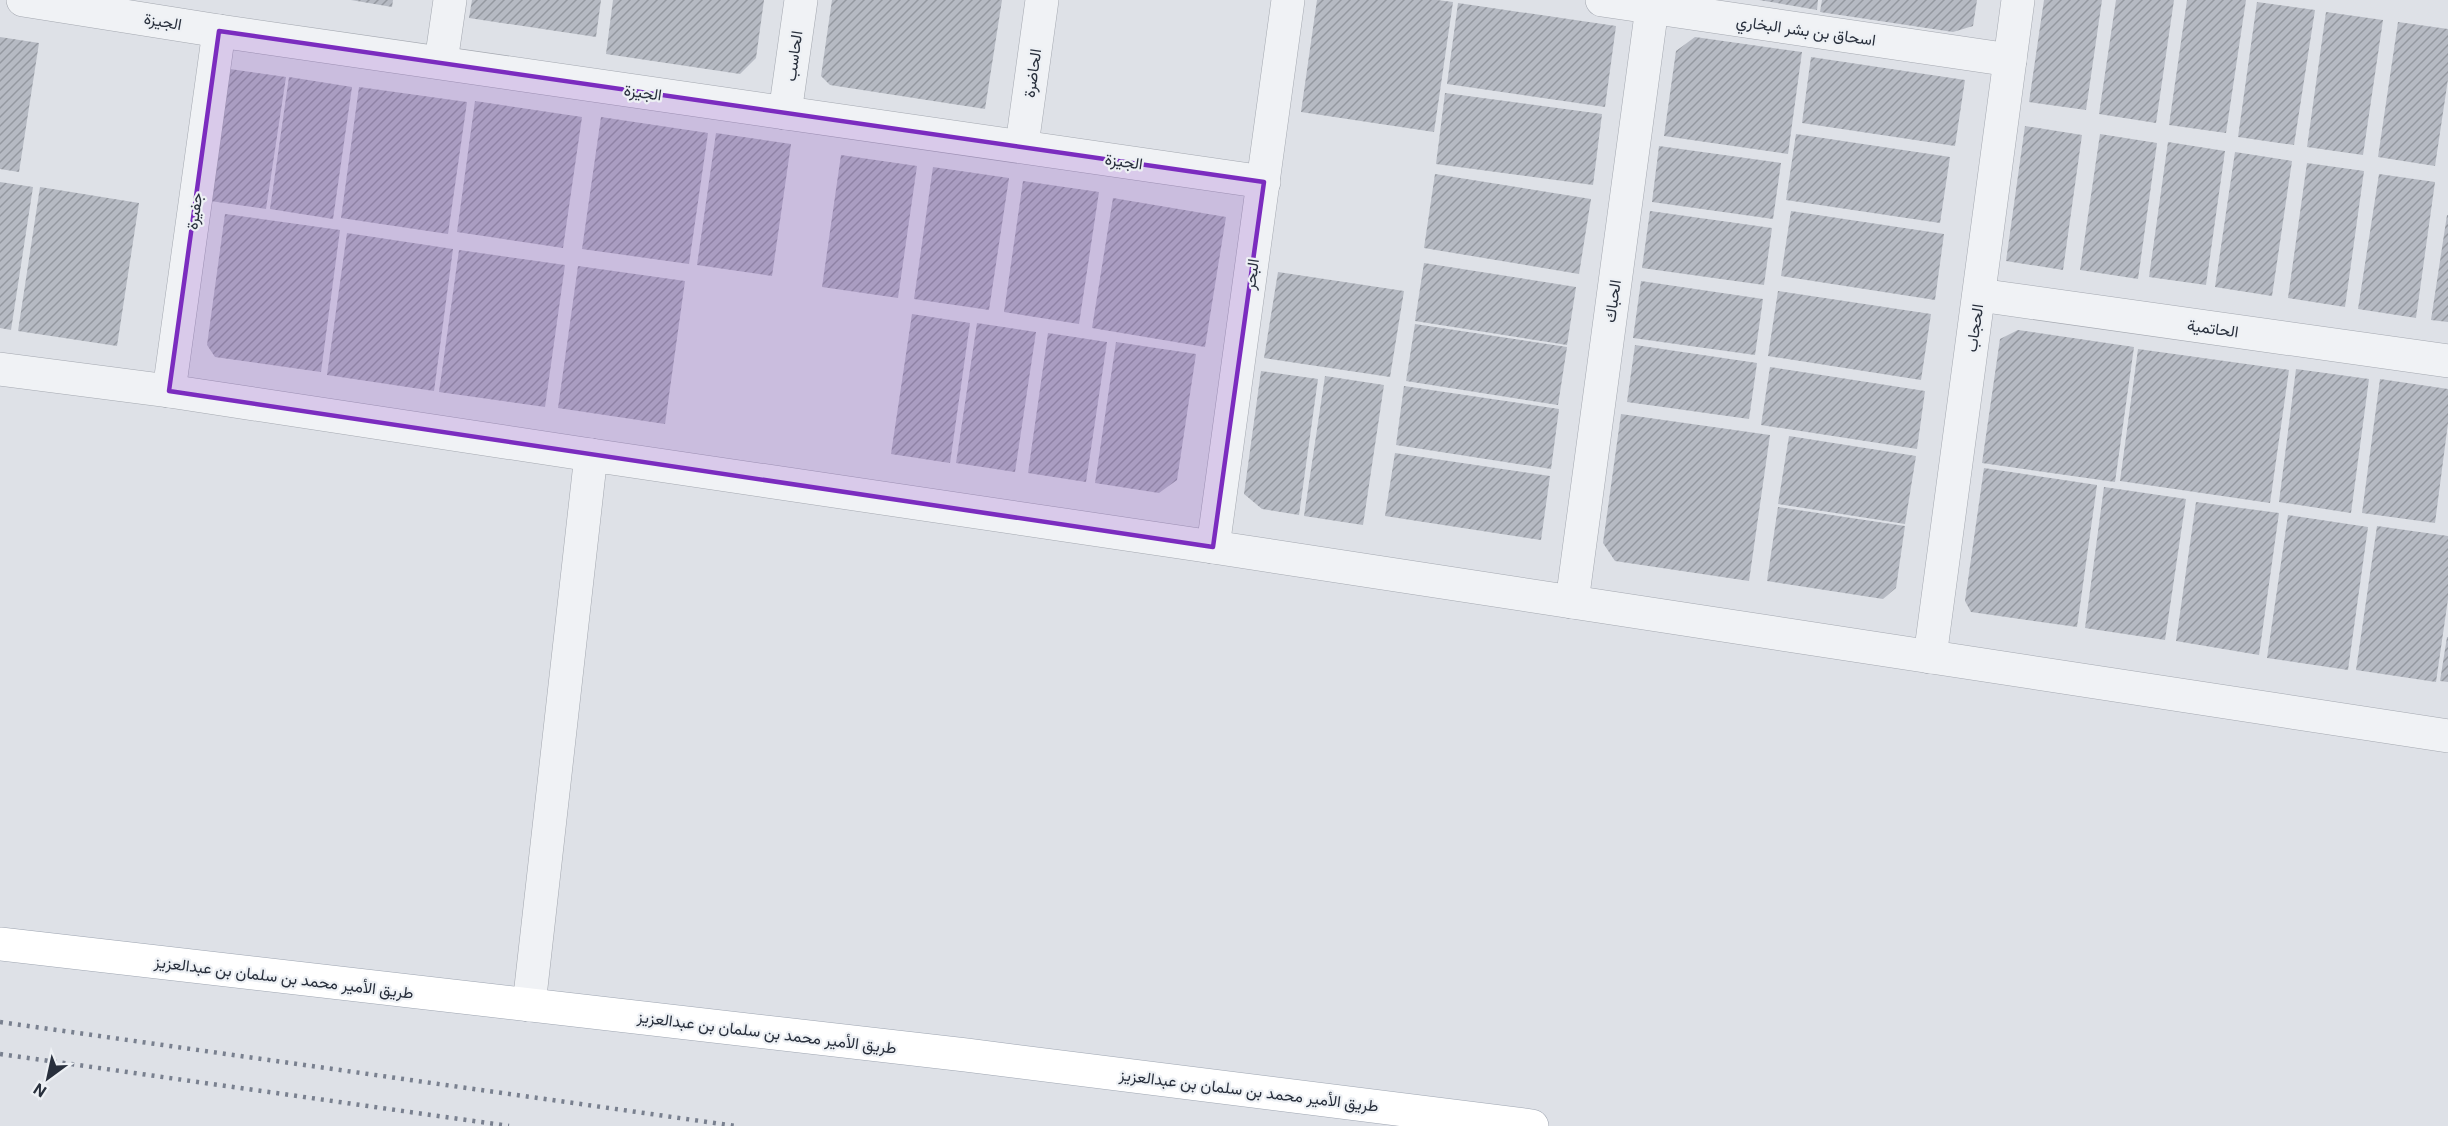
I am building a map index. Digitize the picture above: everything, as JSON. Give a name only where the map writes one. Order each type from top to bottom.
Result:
[{"type":"main road","name":"طريق الأمير محمد بن سلمان بن عبدالعزيز","points":[[0,944],[966,1055],[1532,1126]]},
{"type":"street","name":"الجيزة","points":[[23,0],[116,6],[219,31],[1264,182]]},
{"type":"street","points":[[441,62],[450,0]]},
{"type":"street","name":"الحاسب","points":[[784,113],[801,0]]},
{"type":"street","name":"الحاضرة","points":[[1022,146],[1042,0]]},
{"type":"street","name":"البحر","points":[[1213,547],[1288,0]]},
{"type":"street","name":"اسحاق بن بشر البخاري","points":[[1602,0],[1652,4],[2010,60]]},
{"type":"street","name":"الحجاب","points":[[1930,657],[2018,0]]},
{"type":"street","name":"الحباك","points":[[1572,602],[1652,4]]},
{"type":"street","name":"جفيرة","points":[[169,391],[219,31]]},
{"type":"street","name":"الحاتمية","points":[[1978,295],[2448,361]]},
{"type":"street","points":[[0,369],[169,391],[1213,547],[2448,736]]},
{"type":"street","points":[[529,1005],[591,454]]},
{"type":"highlighted area","points":[[219,31],[1264,182],[1213,547],[169,391]]},
{"type":"building","points":[[351,0],[393,0],[392,7]]},
{"type":"building","points":[[472,0],[601,0],[596,37],[469,18]]},
{"type":"building","points":[[613,0],[764,0],[756,58],[740,74],[606,54]]},
{"type":"building","points":[[832,0],[1002,0],[985,109],[830,85],[821,76]]},
{"type":"building","points":[[1317,0],[1453,2],[1434,132],[1301,112]]},
{"type":"building","points":[[1759,0],[1818,0],[1817,10]]},
{"type":"building","points":[[1822,0],[1977,0],[1973,26],[1953,32],[1820,12]]},
{"type":"building","points":[[2044,0],[2102,0],[2086,110],[2029,102]]},
{"type":"building","points":[[2116,0],[2174,0],[2156,123],[2099,114]]},
{"type":"building","points":[[2187,0],[2246,0],[2226,133],[2169,125]]},
{"type":"building","points":[[2257,2],[2315,10],[2294,145],[2238,137]]},
{"type":"building","points":[[1458,3],[1616,26],[1605,107],[1447,84]]},
{"type":"building","points":[[2326,12],[2383,20],[2363,155],[2307,147]]},
{"type":"building","points":[[2398,22],[2448,29],[2448,79],[2435,166],[2378,157]]},
{"type":"building","points":[[0,37],[39,43],[19,172],[0,169]]},
{"type":"building","points":[[1695,37],[1802,52],[1788,154],[1664,136],[1676,51]]},
{"type":"building","points":[[1811,57],[1965,80],[1955,146],[1802,123]]},
{"type":"building","points":[[223,68],[286,77],[266,209],[203,200]]},
{"type":"building","points":[[289,77],[352,87],[333,219],[270,209]]},
{"type":"building","points":[[359,87],[467,102],[448,234],[341,218]]},
{"type":"building","points":[[1445,93],[1602,114],[1593,185],[1436,164]]},
{"type":"building","points":[[475,101],[582,117],[563,248],[457,232]]},
{"type":"building","points":[[601,117],[708,133],[689,264],[582,249]]},
{"type":"building","points":[[2025,126],[2082,135],[2063,270],[2006,261]]},
{"type":"building","points":[[716,133],[791,144],[772,276],[697,265]]},
{"type":"building","points":[[1796,134],[1950,157],[1940,223],[1786,200]]},
{"type":"building","points":[[2100,134],[2157,143],[2138,279],[2080,270]]},
{"type":"building","points":[[2168,142],[2225,151],[2206,285],[2149,277]]},
{"type":"building","points":[[1659,146],[1781,163],[1773,219],[1652,202]]},
{"type":"building","points":[[2235,152],[2292,161],[2272,296],[2215,287]]},
{"type":"building","points":[[841,155],[917,166],[898,298],[822,287]]},
{"type":"building","points":[[2307,163],[2364,171],[2345,307],[2288,298]]},
{"type":"building","points":[[933,167],[1009,178],[989,310],[914,299]]},
{"type":"building","points":[[1435,174],[1591,199],[1579,274],[1424,248]]},
{"type":"building","points":[[2379,174],[2435,182],[2416,318],[2358,309]]},
{"type":"building","points":[[1023,181],[1099,192],[1079,324],[1004,312]]},
{"type":"building","points":[[0,182],[33,187],[11,330],[0,328]]},
{"type":"building","points":[[40,187],[139,203],[117,346],[18,331]]},
{"type":"building","points":[[1113,198],[1226,217],[1205,347],[1092,328]]},
{"type":"building","points":[[1650,211],[1772,228],[1764,285],[1642,268]]},
{"type":"building","points":[[1791,211],[1944,234],[1935,300],[1781,276]]},
{"type":"building","points":[[225,214],[340,230],[321,372],[215,357],[207,345]]},
{"type":"building","points":[[2448,215],[2448,322],[2431,320]]},
{"type":"building","points":[[347,233],[453,249],[434,391],[327,375]]},
{"type":"building","points":[[459,250],[565,265],[545,407],[439,392]]},
{"type":"building","points":[[1424,263],[1576,287],[1567,345],[1415,321]]},
{"type":"building","points":[[578,266],[685,281],[665,424],[558,408]]},
{"type":"building","points":[[1278,272],[1404,291],[1390,377],[1264,358]]},
{"type":"building","points":[[1641,281],[1763,299],[1755,355],[1633,338]]},
{"type":"building","points":[[1778,291],[1931,314],[1921,380],[1768,356]]},
{"type":"building","points":[[912,314],[970,323],[950,463],[891,454]]},
{"type":"building","points":[[977,323],[1036,332],[1015,472],[956,463]]},
{"type":"building","points":[[1415,324],[1567,347],[1558,405],[1406,381]]},
{"type":"building","points":[[2018,330],[2134,347],[2115,482],[1982,463],[2000,339]]},
{"type":"building","points":[[1048,333],[1107,342],[1086,482],[1028,473]]},
{"type":"building","points":[[1116,342],[1196,354],[1177,480],[1159,493],[1095,483]]},
{"type":"building","points":[[1635,345],[1757,363],[1749,419],[1627,402]]},
{"type":"building","points":[[2138,349],[2289,370],[2270,503],[2120,481]]},
{"type":"building","points":[[1770,367],[1925,391],[1917,449],[1761,425]]},
{"type":"building","points":[[2296,369],[2369,379],[2351,513],[2279,502]]},
{"type":"building","points":[[1261,371],[1318,379],[1299,515],[1262,509],[1244,494]]},
{"type":"building","points":[[1325,376],[1384,385],[1363,525],[1304,516]]},
{"type":"building","points":[[2380,379],[2448,389],[2448,423],[2435,523],[2362,513]]},
{"type":"building","points":[[1404,386],[1559,409],[1551,469],[1396,445]]},
{"type":"building","points":[[1621,414],[1770,435],[1749,581],[1615,561],[1603,543]]},
{"type":"building","points":[[1789,436],[1916,456],[1905,524],[1778,504]]},
{"type":"building","points":[[1395,453],[1550,476],[1541,540],[1385,516]]},
{"type":"building","points":[[1984,468],[2097,485],[2077,627],[1971,612],[1965,601]]},
{"type":"building","points":[[2104,487],[2186,499],[2165,640],[2085,628]]},
{"type":"building","points":[[2196,502],[2279,513],[2259,655],[2176,641]]},
{"type":"building","points":[[1778,507],[1905,526],[1896,588],[1883,599],[1767,581]]},
{"type":"building","points":[[2288,515],[2368,527],[2348,670],[2267,658]]},
{"type":"building","points":[[2377,526],[2448,536],[2448,599],[2436,682],[2356,670]]},
{"type":"building","points":[[2448,637],[2448,682],[2440,681]]},
{"type":"railway","points":[[0,1022],[736,1126]]},
{"type":"railway","points":[[0,1054],[509,1126]]}]
